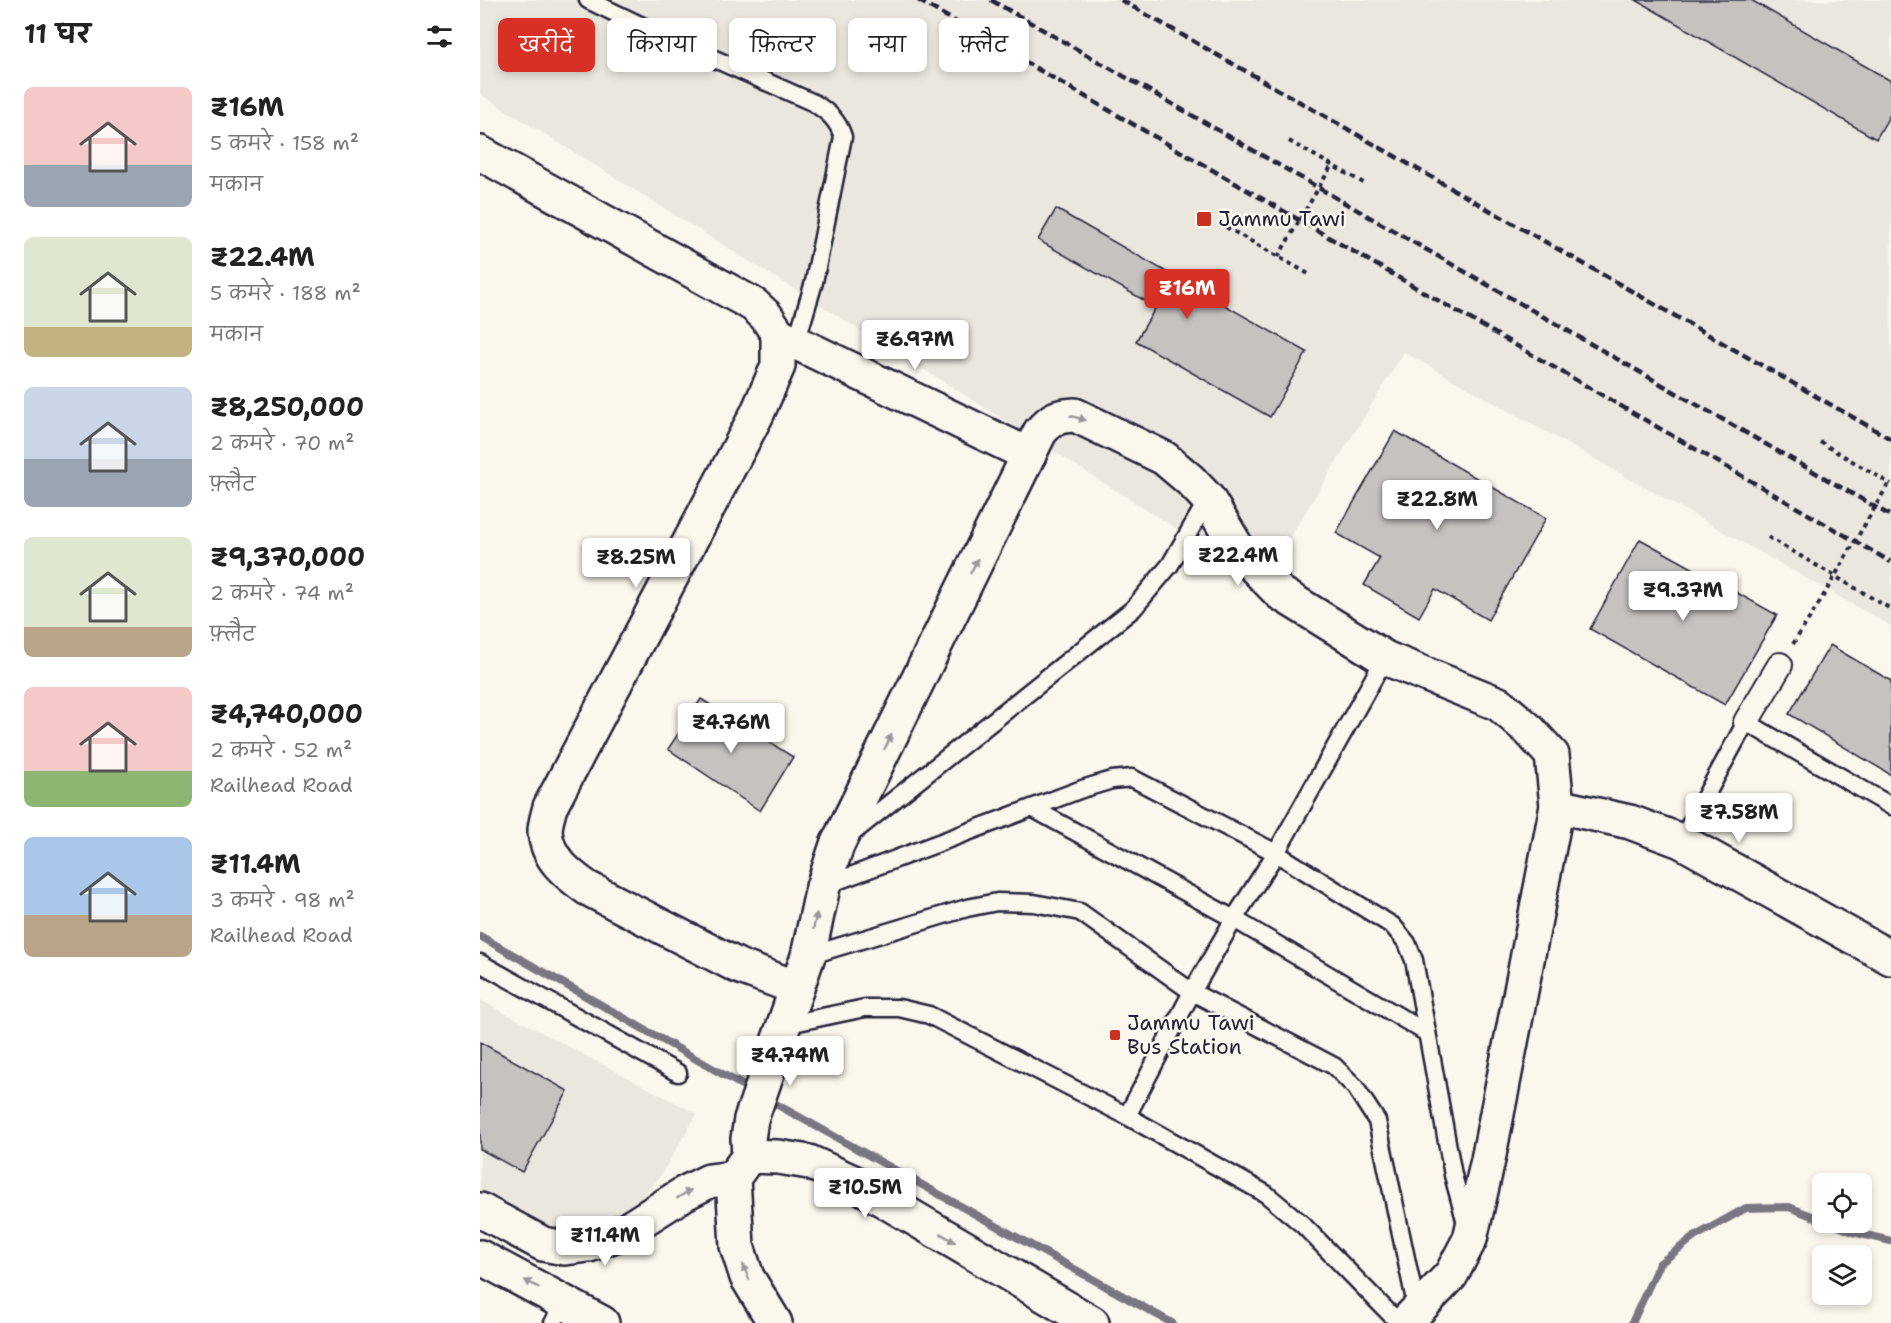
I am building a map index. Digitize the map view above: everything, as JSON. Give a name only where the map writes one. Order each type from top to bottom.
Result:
[{"type":"street","points":[[480,153],[754,305],[787,338],[1029,455]]},
{"type":"street","points":[[787,338],[778,366],[757,414],[550,807],[545,830],[550,854],[571,877],[587,888],[738,966],[797,988]]},
{"type":"street","points":[[775,1323],[747,1277],[737,1246],[741,1167],[751,1119],[808,956],[823,886],[837,845],[1040,432],[1050,420],[1075,415],[1164,458],[1191,480],[1208,500],[1239,551],[1280,592],[1385,658],[1498,704],[1529,730],[1552,755],[1557,806],[1488,1160],[1470,1239],[1451,1275],[1407,1319]]},
{"type":"street","points":[[1746,722],[1780,665]]},
{"type":"street","points":[[1557,806],[1630,822],[1681,841],[1891,958]]},
{"type":"street","points":[[480,1210],[543,1244],[565,1248],[589,1245],[625,1231],[685,1193],[741,1167],[778,1157],[809,1162],[853,1182],[1092,1323]]},
{"type":"street","points":[[480,1257],[559,1312],[602,1323]]},
{"type":"lane","points":[[588,0],[814,103],[839,124],[843,137],[814,282],[787,338]]},
{"type":"lane","points":[[837,845],[1133,609],[1170,565],[1208,500]]},
{"type":"lane","points":[[1127,1116],[1192,992],[1234,919],[1276,853],[1385,658]]},
{"type":"lane","points":[[1681,841],[1746,722],[1891,806]]},
{"type":"lane","points":[[823,886],[1082,789],[1112,780],[1132,778],[1276,853],[1393,926],[1407,943],[1414,960],[1453,1175],[1470,1239]]},
{"type":"lane","points":[[1032,808],[1234,919],[1427,1033]]},
{"type":"lane","points":[[808,956],[967,908],[997,902],[1034,903],[1080,912],[1192,992],[1334,1066],[1355,1087],[1377,1121],[1407,1319]]},
{"type":"lane","points":[[480,963],[678,1073]]},
{"type":"lane","points":[[782,1031],[865,1008],[899,1008],[929,1015],[1127,1116],[1266,1194],[1407,1319]]},
{"type":"path","points":[[1289,141],[1367,185]]},
{"type":"path","points":[[1278,257],[1332,165]]},
{"type":"path","points":[[1226,227],[1312,276]]},
{"type":"path","points":[[1780,665],[1890,483],[1820,442]]},
{"type":"path","points":[[1768,537],[1891,609]]},
{"type":"shaded area","points":[[480,0],[1891,0],[1891,626],[1404,352],[1262,583],[952,387],[480,94]]},
{"type":"shaded area","points":[[480,1000],[697,1114],[659,1178],[616,1227],[542,1241],[480,1212]]},
{"type":"building","points":[[1636,0],[1751,0],[1891,81],[1891,113],[1876,139]]},
{"type":"building","points":[[1056,209],[1307,352],[1270,417],[1136,341],[1156,307],[1038,240]]},
{"type":"building","points":[[1395,431],[1546,518],[1488,620],[1435,589],[1419,617],[1364,585],[1380,558],[1336,533]]},
{"type":"building","points":[[1640,539],[1777,615],[1725,705],[1590,629]]},
{"type":"building","points":[[1830,645],[1891,681],[1891,775],[1789,714]]},
{"type":"building","points":[[701,699],[793,757],[760,811],[668,749]]},
{"type":"building","points":[[480,1042],[568,1091],[522,1172],[480,1149]]},
{"type":"waterway","points":[[480,936],[754,1092]]},
{"type":"waterway","points":[[765,1098],[1172,1323]]},
{"type":"waterway","points":[[1632,1323],[1659,1264],[1694,1237],[1746,1208],[1789,1207],[1812,1216]]},
{"type":"waterway","points":[[1857,1233],[1891,1241]]},
{"type":"railway","points":[[918,0],[1891,562]]},
{"type":"railway","points":[[991,0],[1891,516]]},
{"type":"railway","points":[[1121,0],[1891,439]]},
{"type":"place","name":"Jammu Tawi","points":[[1204,219]]},
{"type":"place","name":"Jammu Tawi Bus Station","points":[[1115,1035]]}]
